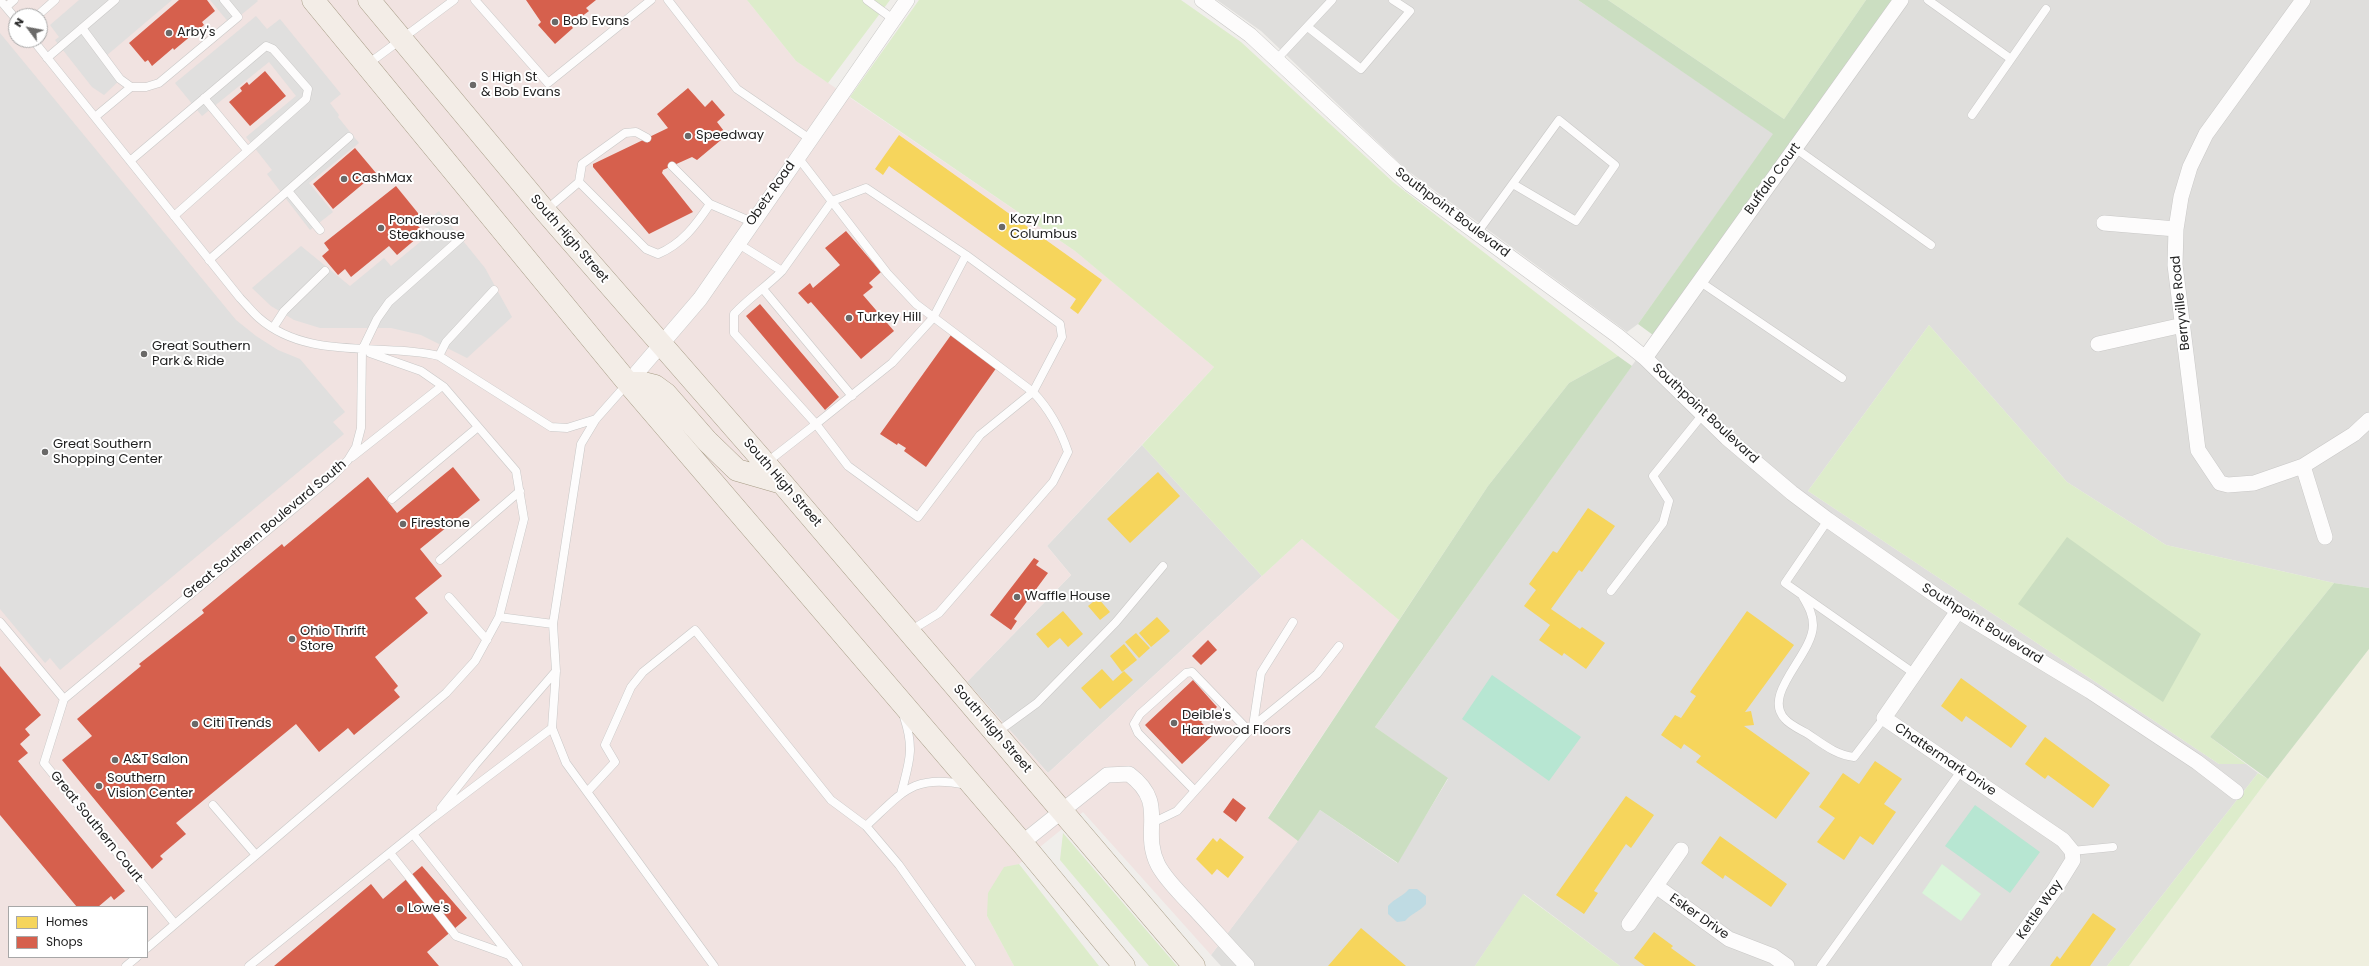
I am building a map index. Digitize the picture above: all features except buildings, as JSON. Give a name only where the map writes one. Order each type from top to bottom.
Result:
[{"type":"main road","points":[[313,0],[628,383],[900,703],[1022,843],[1124,966]]},
{"type":"main road","name":"South High Street","points":[[369,0],[545,211],[660,345],[766,463],[995,734],[1194,966]]},
{"type":"main road","points":[[628,383],[643,383],[655,386],[666,394],[707,441],[737,470],[782,483]]},
{"type":"street","name":"Obetz Road","points":[[628,383],[700,299],[737,243],[907,0]]},
{"type":"street","name":"Southpoint Boulevard","points":[[1202,0],[1250,35],[1410,184],[1618,336],[1645,358],[1739,448],[1828,520],[1958,611],[2090,690],[2197,762],[2236,792]]},
{"type":"street","name":"Buffalo Court","points":[[1645,358],[1901,0]]},
{"type":"street","name":"Berryville Road","points":[[2303,0],[2206,134],[2190,167],[2181,197],[2176,229],[2175,265],[2198,450],[2213,475],[2220,483],[2228,485],[2254,483],[2303,466]]},
{"type":"street","points":[[2104,223],[2176,229]]},
{"type":"street","points":[[2098,344],[2183,325]]},
{"type":"street","points":[[2325,537],[2303,466],[2354,434],[2369,420]]},
{"type":"street","name":"Chattermark Drive","points":[[1958,611],[1884,718],[2063,840],[2072,851]]},
{"type":"street","points":[[1022,843],[1107,775],[1123,773],[1137,780],[1150,796],[1152,842],[1158,864],[1171,883],[1247,966]]},
{"type":"street","points":[[1629,924],[1682,850]]},
{"type":"street","name":"Kettle Way","points":[[1999,966],[2059,883],[2073,860],[2072,851]]},
{"type":"street","name":"Esker Drive","points":[[1656,886],[1729,939],[1773,956],[1787,966]]},
{"type":"lane","points":[[3,4],[14,0]]},
{"type":"lane","points":[[46,8],[55,0]]},
{"type":"lane","points":[[47,58],[115,0]]},
{"type":"lane","points":[[82,28],[120,78],[131,87],[146,87],[159,83],[238,17],[224,0]]},
{"type":"lane","points":[[367,65],[403,40],[454,0]]},
{"type":"lane","points":[[475,0],[548,83],[651,0]]},
{"type":"lane","points":[[668,0],[737,88],[810,139]]},
{"type":"lane","points":[[867,0],[893,19]]},
{"type":"lane","points":[[1276,60],[1309,28],[1332,0]]},
{"type":"lane","points":[[1309,28],[1361,70],[1410,11],[1394,0]]},
{"type":"lane","points":[[1928,0],[2011,59]]},
{"type":"lane","points":[[1972,115],[2046,9]]},
{"type":"lane","points":[[130,161],[266,46],[273,49],[308,89],[306,99],[174,216]]},
{"type":"lane","points":[[39,48],[210,260],[259,318],[273,328],[290,336],[312,343],[362,350],[424,352],[439,356],[550,427],[567,428],[596,419]]},
{"type":"lane","points":[[95,117],[131,87]]},
{"type":"lane","points":[[204,98],[247,150]]},
{"type":"lane","points":[[1477,233],[1559,120],[1615,165],[1576,221],[1514,184]]},
{"type":"lane","points":[[545,211],[580,182],[582,164],[626,133],[636,132],[647,138]]},
{"type":"lane","points":[[210,260],[350,137]]},
{"type":"lane","points":[[1795,148],[1931,244]]},
{"type":"lane","points":[[798,156],[887,273],[916,304],[1033,392],[1048,409],[1062,435],[1068,452],[1053,482],[939,613],[909,632]]},
{"type":"lane","points":[[672,166],[710,204],[752,222]]},
{"type":"lane","points":[[580,182],[646,249],[658,254],[671,248],[691,230],[710,204]]},
{"type":"lane","points":[[866,188],[966,255],[1060,324],[1062,337],[1033,392],[980,435],[918,517],[848,466],[816,424],[734,333],[734,314],[752,296],[763,289],[782,271],[832,201],[866,188]]},
{"type":"lane","points":[[288,191],[320,230]]},
{"type":"lane","points":[[362,350],[377,319],[389,302],[461,238]]},
{"type":"lane","points":[[737,243],[782,271]]},
{"type":"lane","points":[[766,463],[892,363],[933,318],[966,255]]},
{"type":"lane","points":[[273,328],[284,311],[325,271]]},
{"type":"lane","points":[[1699,282],[1842,378]]},
{"type":"lane","points":[[763,289],[852,396]]},
{"type":"lane","points":[[439,356],[446,342],[494,290]]},
{"type":"lane","points":[[148,947],[446,693],[476,661],[499,617],[524,519],[516,471],[442,386],[421,371],[362,350]]},
{"type":"lane","name":"Great Southern Boulevard South","points":[[64,699],[332,477],[348,460],[356,447],[361,428],[362,350]]},
{"type":"lane","points":[[628,383],[596,419],[581,444],[553,624],[556,671],[552,728],[566,763],[588,791],[714,966]]},
{"type":"lane","points":[[348,460],[442,386]]},
{"type":"lane","points":[[1611,591],[1663,523],[1668,501],[1653,476],[1703,414]]},
{"type":"lane","points":[[392,499],[478,427]]},
{"type":"lane","points":[[440,560],[520,491]]},
{"type":"lane","points":[[1828,520],[1785,583],[1915,674]]},
{"type":"lane","points":[[995,734],[1037,703],[1116,622],[1163,566]]},
{"type":"lane","points":[[449,596],[487,640]]},
{"type":"lane","points":[[1803,597],[1810,610],[1813,626],[1807,647],[1780,692],[1778,707],[1785,719],[1838,754],[1854,757],[1884,718]]},
{"type":"lane","points":[[499,617],[553,624]]},
{"type":"lane","points":[[0,622],[64,699]]},
{"type":"lane","points":[[1251,729],[1261,673],[1293,622]]},
{"type":"lane","points":[[588,791],[615,762],[605,745],[631,687],[643,672],[695,630],[831,800],[866,826],[899,865],[971,966]]},
{"type":"lane","points":[[1152,823],[1177,811],[1251,729],[1317,674],[1339,646]]},
{"type":"lane","points":[[433,818],[475,765],[556,671]]},
{"type":"lane","points":[[1195,791],[1138,733],[1134,724],[1140,714],[1186,673],[1192,672],[1251,729]]},
{"type":"lane","name":"Great Southern Court","points":[[64,699],[44,763],[175,924]]},
{"type":"lane","points":[[900,703],[911,738],[910,762],[900,794]]},
{"type":"lane","points":[[249,966],[433,818],[552,728]]},
{"type":"lane","points":[[1821,966],[1961,770]]},
{"type":"lane","points":[[866,826],[900,794],[924,782],[945,781],[973,787]]},
{"type":"lane","points":[[214,806],[256,855]]},
{"type":"lane","points":[[413,834],[518,966]]},
{"type":"lane","points":[[2072,851],[2113,847]]},
{"type":"lane","points":[[390,853],[456,936],[509,955]]},
{"type":"lane","points":[[126,966],[136,958]]},
{"type":"shaded area","points":[[0,0],[747,0],[796,61],[1075,251],[1214,367],[1047,546],[1071,575],[967,682],[1048,773],[1302,539],[1399,620],[1268,817],[1298,841],[1211,955],[1083,812],[1019,864],[1004,868],[987,916],[1014,966],[0,966]]},
{"type":"shaded area","points":[[79,0],[172,0],[106,56],[123,77],[104,95],[92,87],[55,40],[59,37],[50,25]]},
{"type":"shaded area","points":[[210,0],[257,0],[258,1],[230,24]]},
{"type":"shaded area","points":[[1217,0],[1578,0],[1774,134],[1638,324],[1627,332],[1408,171],[1261,31]]},
{"type":"shaded area","points":[[1892,0],[2369,0],[2369,588],[2334,583],[2166,545],[2067,482],[1929,325],[1808,491],[2219,764],[2246,764],[2258,773],[2107,966],[1620,966],[1524,894],[1475,966],[1221,966],[1211,955],[1320,810],[1397,863],[1448,779],[1375,727]]},
{"type":"shaded area","points":[[256,16],[267,29],[280,19],[341,94],[330,103],[339,115],[338,117],[359,143],[309,183],[333,212],[310,230],[267,174],[272,170],[246,137],[296,96],[269,62],[202,116],[175,83]]},
{"type":"shaded area","name":"Great Southern Park & Ride","points":[[0,33],[8,43],[8,48],[12,48],[236,320],[256,336],[278,350],[300,359],[345,412],[333,422],[344,434],[60,670],[50,658],[45,663],[0,609]]},
{"type":"shaded area","points":[[439,211],[485,268],[512,317],[467,358],[421,335],[391,328],[320,328],[294,320],[271,306],[252,288],[301,246],[350,286],[384,258],[391,266],[431,233],[423,224]]},
{"type":"shaded area","points":[[1142,445],[1262,576],[1048,773],[967,682],[1071,575],[1047,546]]},
{"type":"green space","points":[[747,0],[890,0],[828,83],[796,61]]},
{"type":"green space","points":[[919,0],[1181,0],[1241,42],[1393,182],[1618,356],[1569,383],[1488,486],[1399,620],[1302,539],[1262,576],[1142,445],[1214,367],[1075,251],[850,97]]},
{"type":"green space","points":[[1578,0],[1608,0],[1784,119],[1866,0],[1892,0],[1653,335],[1638,324],[1773,134]]},
{"type":"green space","points":[[1608,0],[1866,0],[1784,119]]},
{"type":"green space","points":[[1929,325],[2067,482],[2166,545],[2334,583],[2210,737],[2246,764],[2219,764],[1808,491]]},
{"type":"green space","points":[[1618,356],[1632,366],[1375,727],[1448,778],[1398,863],[1320,810],[1298,841],[1268,818],[1488,486],[1569,383]]},
{"type":"green space","points":[[2067,537],[2201,634],[2163,702],[2018,604]]},
{"type":"green space","points":[[2334,583],[2369,588],[2369,649],[2268,779],[2210,737]]},
{"type":"green space","points":[[2369,649],[2369,966],[2129,966],[2268,779]]},
{"type":"green space","points":[[1492,675],[1581,737],[1549,781],[1462,719]]},
{"type":"green space","points":[[2258,773],[2268,779],[2129,966],[2107,966]]},
{"type":"green space","points":[[1975,805],[2040,852],[2010,893],[1945,846]]},
{"type":"green space","points":[[1063,833],[1177,966],[1149,966],[1060,860]]},
{"type":"green space","points":[[1019,864],[1099,966],[1014,966],[987,916],[988,893],[1004,867]]},
{"type":"green space","points":[[1942,864],[1981,894],[1961,921],[1922,893]]},
{"type":"green space","points":[[1523,894],[1620,966],[1475,966]]},
{"type":"water","points":[[1409,889],[1417,889],[1426,896],[1426,904],[1405,921],[1397,922],[1388,914],[1388,906]]},
{"type":"place","name":"Bob Evans","points":[[555,22]]},
{"type":"place","name":"Arby's","points":[[169,33]]},
{"type":"place","name":"S High St & Bob Evans","points":[[473,85]]},
{"type":"place","name":"Speedway","points":[[688,136]]},
{"type":"place","name":"CashMax","points":[[344,179]]},
{"type":"place","name":"Kozy Inn Columbus","points":[[1002,227]]},
{"type":"place","name":"Ponderosa Steakhouse","points":[[381,228]]},
{"type":"place","name":"Turkey Hill","points":[[849,318]]},
{"type":"place","name":"Great Southern Park & Ride","points":[[144,354]]},
{"type":"place","name":"Great Southern Shopping Center","points":[[45,452]]},
{"type":"place","name":"Firestone","points":[[403,524]]},
{"type":"place","name":"Waffle House","points":[[1017,597]]},
{"type":"place","name":"Ohio Thrift Store","points":[[292,639]]},
{"type":"place","name":"Deible's Hardwood Floors","points":[[1174,723]]},
{"type":"place","name":"Citi Trends","points":[[195,724]]},
{"type":"place","name":"A&T Salon","points":[[115,760]]},
{"type":"place","name":"Southern Vision Center","points":[[99,786]]},
{"type":"place","name":"Lowe's","points":[[400,909]]}]
